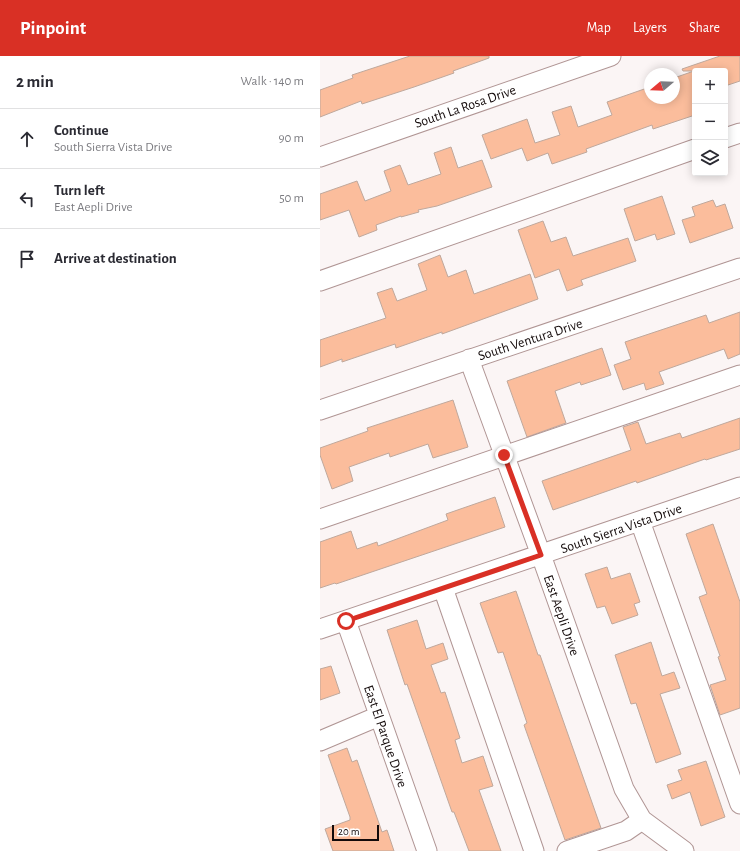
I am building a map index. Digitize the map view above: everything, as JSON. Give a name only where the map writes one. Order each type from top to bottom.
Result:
[{"type":"street","name":"South La Rosa Drive","points":[[320,157],[611,56]]},
{"type":"street","points":[[728,137],[740,133]]},
{"type":"street","points":[[320,281],[692,150]]},
{"type":"street","name":"South Ventura Drive","points":[[320,410],[740,268]]},
{"type":"street","name":"East Aepli Drive","points":[[470,359],[624,789],[642,820],[684,851]]},
{"type":"street","points":[[320,519],[740,375]]},
{"type":"street","name":"South Sierra Vista Drive","points":[[320,630],[640,521],[739,491]]},
{"type":"street","points":[[640,521],[740,804]]},
{"type":"street","points":[[443,588],[534,851]]},
{"type":"street","name":"East El Parque Drive","points":[[346,621],[427,851]]},
{"type":"street","points":[[320,740],[379,716]]},
{"type":"street","points":[[568,851],[626,831],[642,820]]},
{"type":"building","points":[[410,56],[489,56],[489,58],[453,71],[454,73],[414,87],[362,104],[361,101],[320,117],[320,90],[353,78],[352,75]]},
{"type":"building","points":[[720,56],[740,56],[740,81],[728,85],[728,68],[692,68],[692,71],[683,71],[682,69]]},
{"type":"building","points":[[692,72],[692,116],[653,129],[652,125],[586,149],[587,152],[552,164],[548,153],[527,161],[522,148],[491,159],[482,135],[527,119],[535,143],[560,135],[552,112],[571,106],[578,127],[612,115],[607,102],[644,89],[644,104],[680,104],[680,76]]},
{"type":"building","points":[[451,147],[458,168],[482,160],[492,187],[376,225],[377,230],[359,237],[349,210],[320,220],[320,194],[357,181],[365,201],[391,191],[384,171],[400,165],[408,185],[441,174],[434,153]]},
{"type":"building","points":[[662,196],[675,234],[657,240],[655,234],[635,241],[624,209]]},
{"type":"building","points":[[713,200],[716,207],[725,204],[733,228],[690,243],[682,220],[695,216],[692,207]]},
{"type":"building","points":[[543,221],[551,242],[566,237],[573,256],[628,238],[636,261],[581,280],[583,285],[567,291],[559,269],[535,278],[518,230]]},
{"type":"building","points":[[440,255],[448,277],[466,270],[474,294],[530,274],[538,299],[442,334],[442,332],[396,348],[395,344],[342,362],[342,359],[320,367],[320,340],[386,318],[377,293],[392,288],[397,301],[427,290],[418,264]]},
{"type":"building","points":[[740,312],[740,354],[728,359],[724,349],[659,372],[664,384],[646,390],[644,383],[623,390],[614,365],[631,359],[625,342],[706,315],[709,323]]},
{"type":"building","points":[[602,348],[611,375],[581,385],[580,382],[555,391],[566,423],[527,437],[507,381]]},
{"type":"building","points":[[453,400],[468,447],[433,458],[428,444],[390,457],[389,453],[349,467],[353,481],[332,489],[320,455],[320,448],[368,431],[367,428]]},
{"type":"building","points":[[740,418],[740,449],[706,460],[705,459],[637,483],[636,481],[553,510],[542,481],[631,450],[623,427],[638,422],[646,444],[680,433],[682,438]]},
{"type":"building","points":[[495,497],[505,527],[336,584],[335,583],[320,588],[320,542],[351,531],[357,549],[377,542],[378,546],[448,520],[446,514]]},
{"type":"building","points":[[713,524],[740,602],[740,708],[720,715],[710,685],[726,680],[718,657],[720,656],[699,597],[707,594],[686,534]]},
{"type":"building","points":[[607,567],[611,579],[630,573],[640,602],[634,604],[638,615],[612,624],[605,606],[597,608],[585,574]]},
{"type":"building","points":[[516,591],[601,828],[565,840],[524,725],[527,723],[503,652],[498,653],[480,603]]},
{"type":"building","points":[[417,620],[426,649],[443,643],[448,659],[431,665],[441,693],[445,692],[460,738],[455,740],[462,763],[483,756],[493,786],[479,790],[501,851],[469,851],[454,812],[452,812],[407,684],[405,685],[387,630]]},
{"type":"building","points":[[651,642],[662,676],[674,672],[680,688],[660,694],[681,754],[656,763],[636,703],[631,704],[615,655]]},
{"type":"building","points":[[331,666],[340,693],[320,700],[320,669]]},
{"type":"building","points":[[347,748],[352,762],[357,760],[382,832],[387,830],[394,851],[333,851],[325,829],[350,820],[350,817],[328,755]]},
{"type":"building","points":[[706,761],[725,817],[701,826],[690,792],[672,799],[667,785],[682,780],[678,770]]},
{"type":"route","points":[[346,621],[541,555],[504,455]]}]
